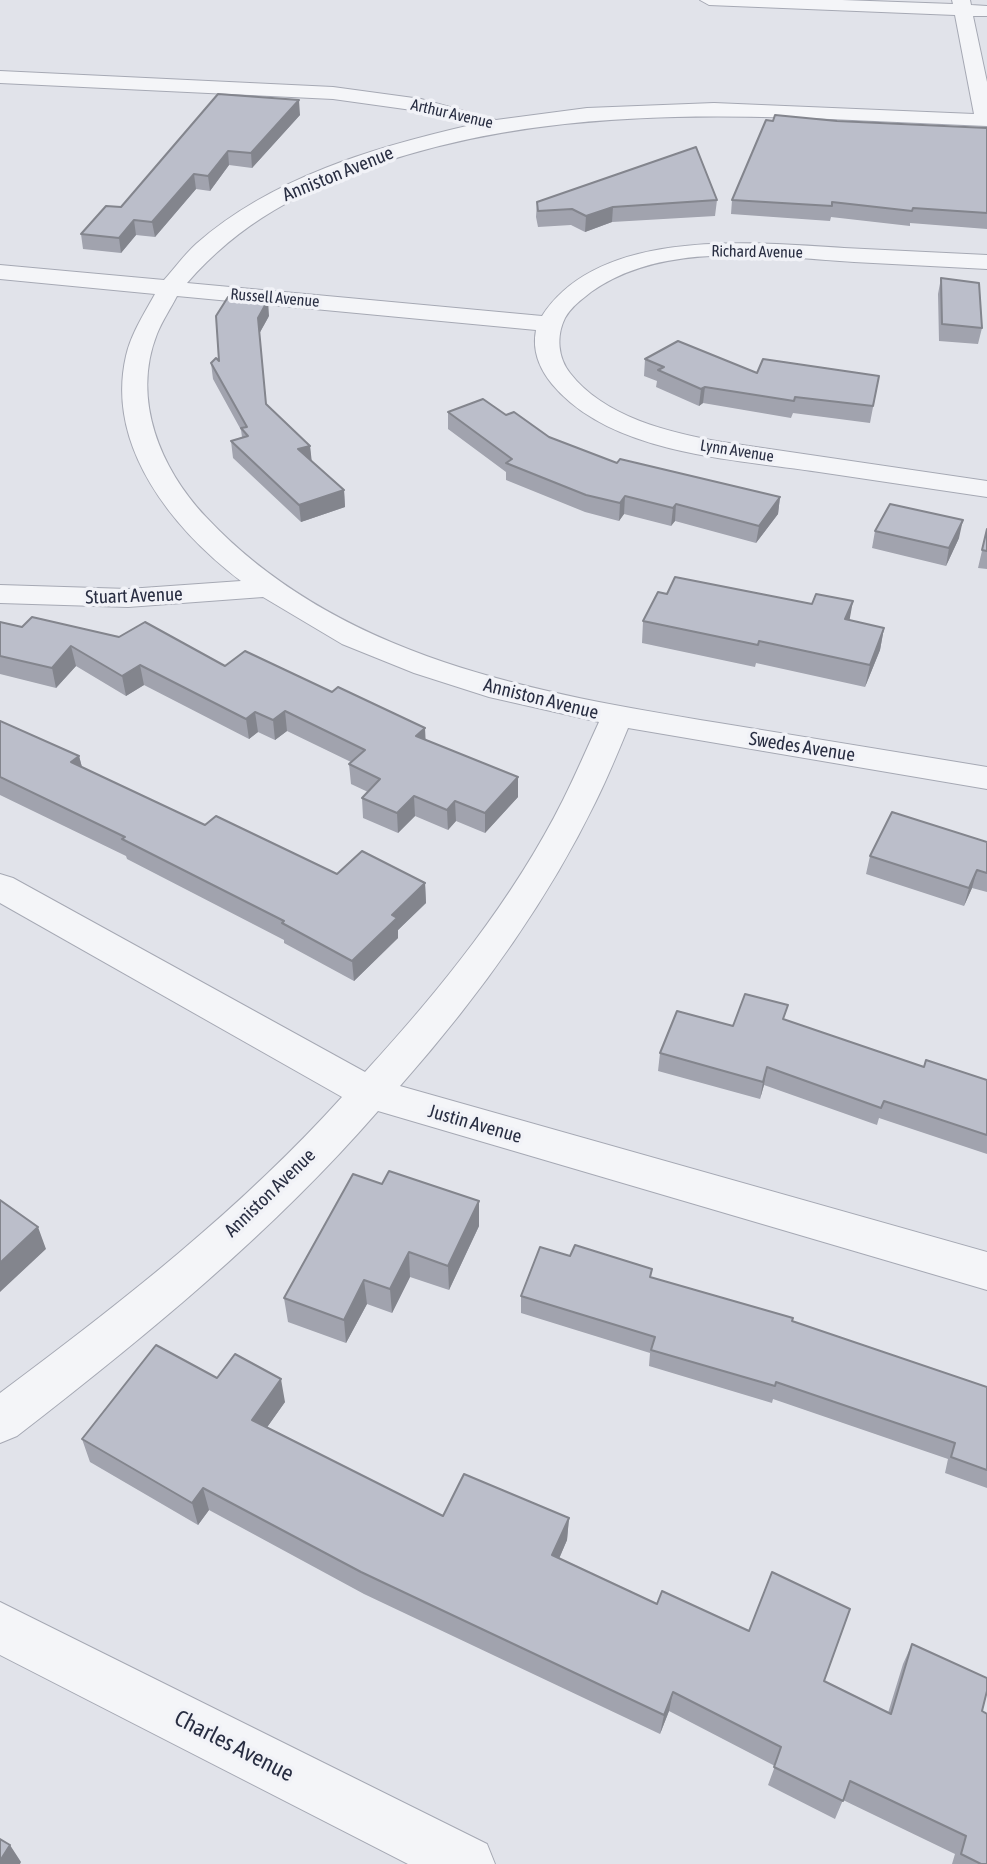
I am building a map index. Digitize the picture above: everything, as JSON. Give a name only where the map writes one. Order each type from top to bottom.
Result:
[{"type":"street","points":[[709,0],[962,5],[987,11]]},
{"type":"street","points":[[962,5],[986,120]]},
{"type":"street","name":"Arthur Avenue","points":[[0,77],[333,93],[421,105],[495,125],[587,114],[714,108],[986,120]]},
{"type":"street","name":"Anniston Avenue","points":[[0,1421],[141,1311],[217,1245],[287,1180],[369,1093],[451,997],[505,925],[557,842],[598,766],[617,717],[504,692],[418,664],[342,630],[269,588],[232,561],[190,520],[159,478],[142,437],[134,396],[138,358],[150,321],[184,271],[232,227],[316,179],[390,151],[495,125]]},
{"type":"street","name":"Richard Avenue","points":[[550,324],[559,307],[578,289],[604,274],[672,255],[742,250],[987,262]]},
{"type":"street","name":"Russell Avenue","points":[[0,272],[550,324]]},
{"type":"street","name":"Lynn Avenue","points":[[550,324],[547,348],[561,379],[614,419],[653,434],[716,449],[987,489]]},
{"type":"street","name":"Stuart Avenue","points":[[0,594],[128,598],[269,588]]},
{"type":"street","name":"Swedes Avenue","points":[[617,717],[987,778]]},
{"type":"street","name":"Justin Avenue","points":[[0,887],[369,1093],[987,1271]]},
{"type":"street","name":"Charles Avenue","points":[[0,1628],[467,1864]]},
{"type":"building","points":[[218,94],[299,100],[251,153],[228,151],[208,176],[194,174],[152,222],[134,220],[119,238],[81,234],[106,206],[121,207]]},
{"type":"building","points":[[775,115],[837,121],[987,128],[987,213],[913,208],[912,211],[832,202],[832,206],[732,200],[766,120],[773,121]]},
{"type":"building","points":[[696,147],[717,200],[613,207],[586,216],[572,209],[538,211],[537,202]]},
{"type":"building","points":[[941,278],[979,283],[982,328],[942,324]]},
{"type":"building","points":[[228,297],[268,300],[258,318],[266,404],[310,446],[298,449],[344,490],[299,505],[231,441],[248,436],[241,428],[247,427],[211,363],[216,358],[219,361],[216,316]]},
{"type":"building","points":[[678,341],[757,373],[763,359],[879,376],[873,406],[795,397],[794,401],[705,387],[701,389],[658,370],[664,367],[645,359]]},
{"type":"building","points":[[483,399],[506,415],[514,412],[549,437],[617,463],[620,459],[780,497],[759,526],[676,504],[673,508],[625,496],[620,503],[586,495],[506,463],[512,459],[448,412]]},
{"type":"building","points":[[890,504],[963,520],[949,548],[875,531]]},
{"type":"building","points":[[987,529],[987,551],[982,550]]},
{"type":"building","points":[[675,577],[812,604],[816,594],[853,601],[845,619],[884,628],[870,665],[759,641],[758,645],[643,621],[658,592],[667,594]]},
{"type":"building","points":[[32,617],[119,637],[145,622],[225,666],[245,651],[332,692],[338,687],[425,728],[416,736],[518,777],[485,813],[455,801],[447,810],[414,796],[397,813],[362,798],[380,779],[349,764],[365,750],[285,711],[273,720],[255,712],[246,719],[140,665],[122,676],[71,646],[52,668],[0,656],[0,622],[22,627]]},
{"type":"building","points":[[0,721],[79,756],[71,762],[205,825],[216,816],[337,874],[362,851],[425,883],[392,915],[397,918],[352,961],[282,923],[284,921],[122,839],[125,837],[0,777]]},
{"type":"building","points":[[892,812],[987,842],[987,873],[977,870],[969,888],[870,856]]},
{"type":"building","points":[[745,994],[788,1005],[783,1019],[924,1067],[926,1060],[987,1080],[987,1135],[884,1101],[881,1108],[767,1067],[763,1082],[660,1053],[677,1011],[733,1026]]},
{"type":"building","points":[[389,1171],[479,1201],[448,1266],[409,1252],[390,1289],[364,1280],[344,1320],[284,1298],[353,1174],[382,1184]]},
{"type":"building","points":[[0,1200],[38,1227],[0,1263]]},
{"type":"building","points":[[575,1245],[652,1269],[650,1277],[793,1318],[792,1321],[987,1387],[987,1470],[951,1457],[955,1443],[776,1382],[775,1386],[651,1350],[655,1337],[521,1296],[540,1247],[570,1256]]},
{"type":"building","points":[[156,1345],[217,1378],[235,1354],[281,1379],[252,1420],[443,1516],[464,1474],[569,1518],[552,1555],[657,1604],[662,1591],[749,1631],[772,1572],[850,1609],[824,1681],[891,1714],[912,1644],[987,1678],[982,1711],[987,1714],[987,1864],[981,1864],[961,1854],[966,1836],[850,1781],[843,1801],[774,1767],[781,1747],[673,1692],[664,1715],[361,1572],[203,1488],[192,1503],[82,1439]]},
{"type":"building","points":[[0,1839],[10,1845],[0,1861]]}]
